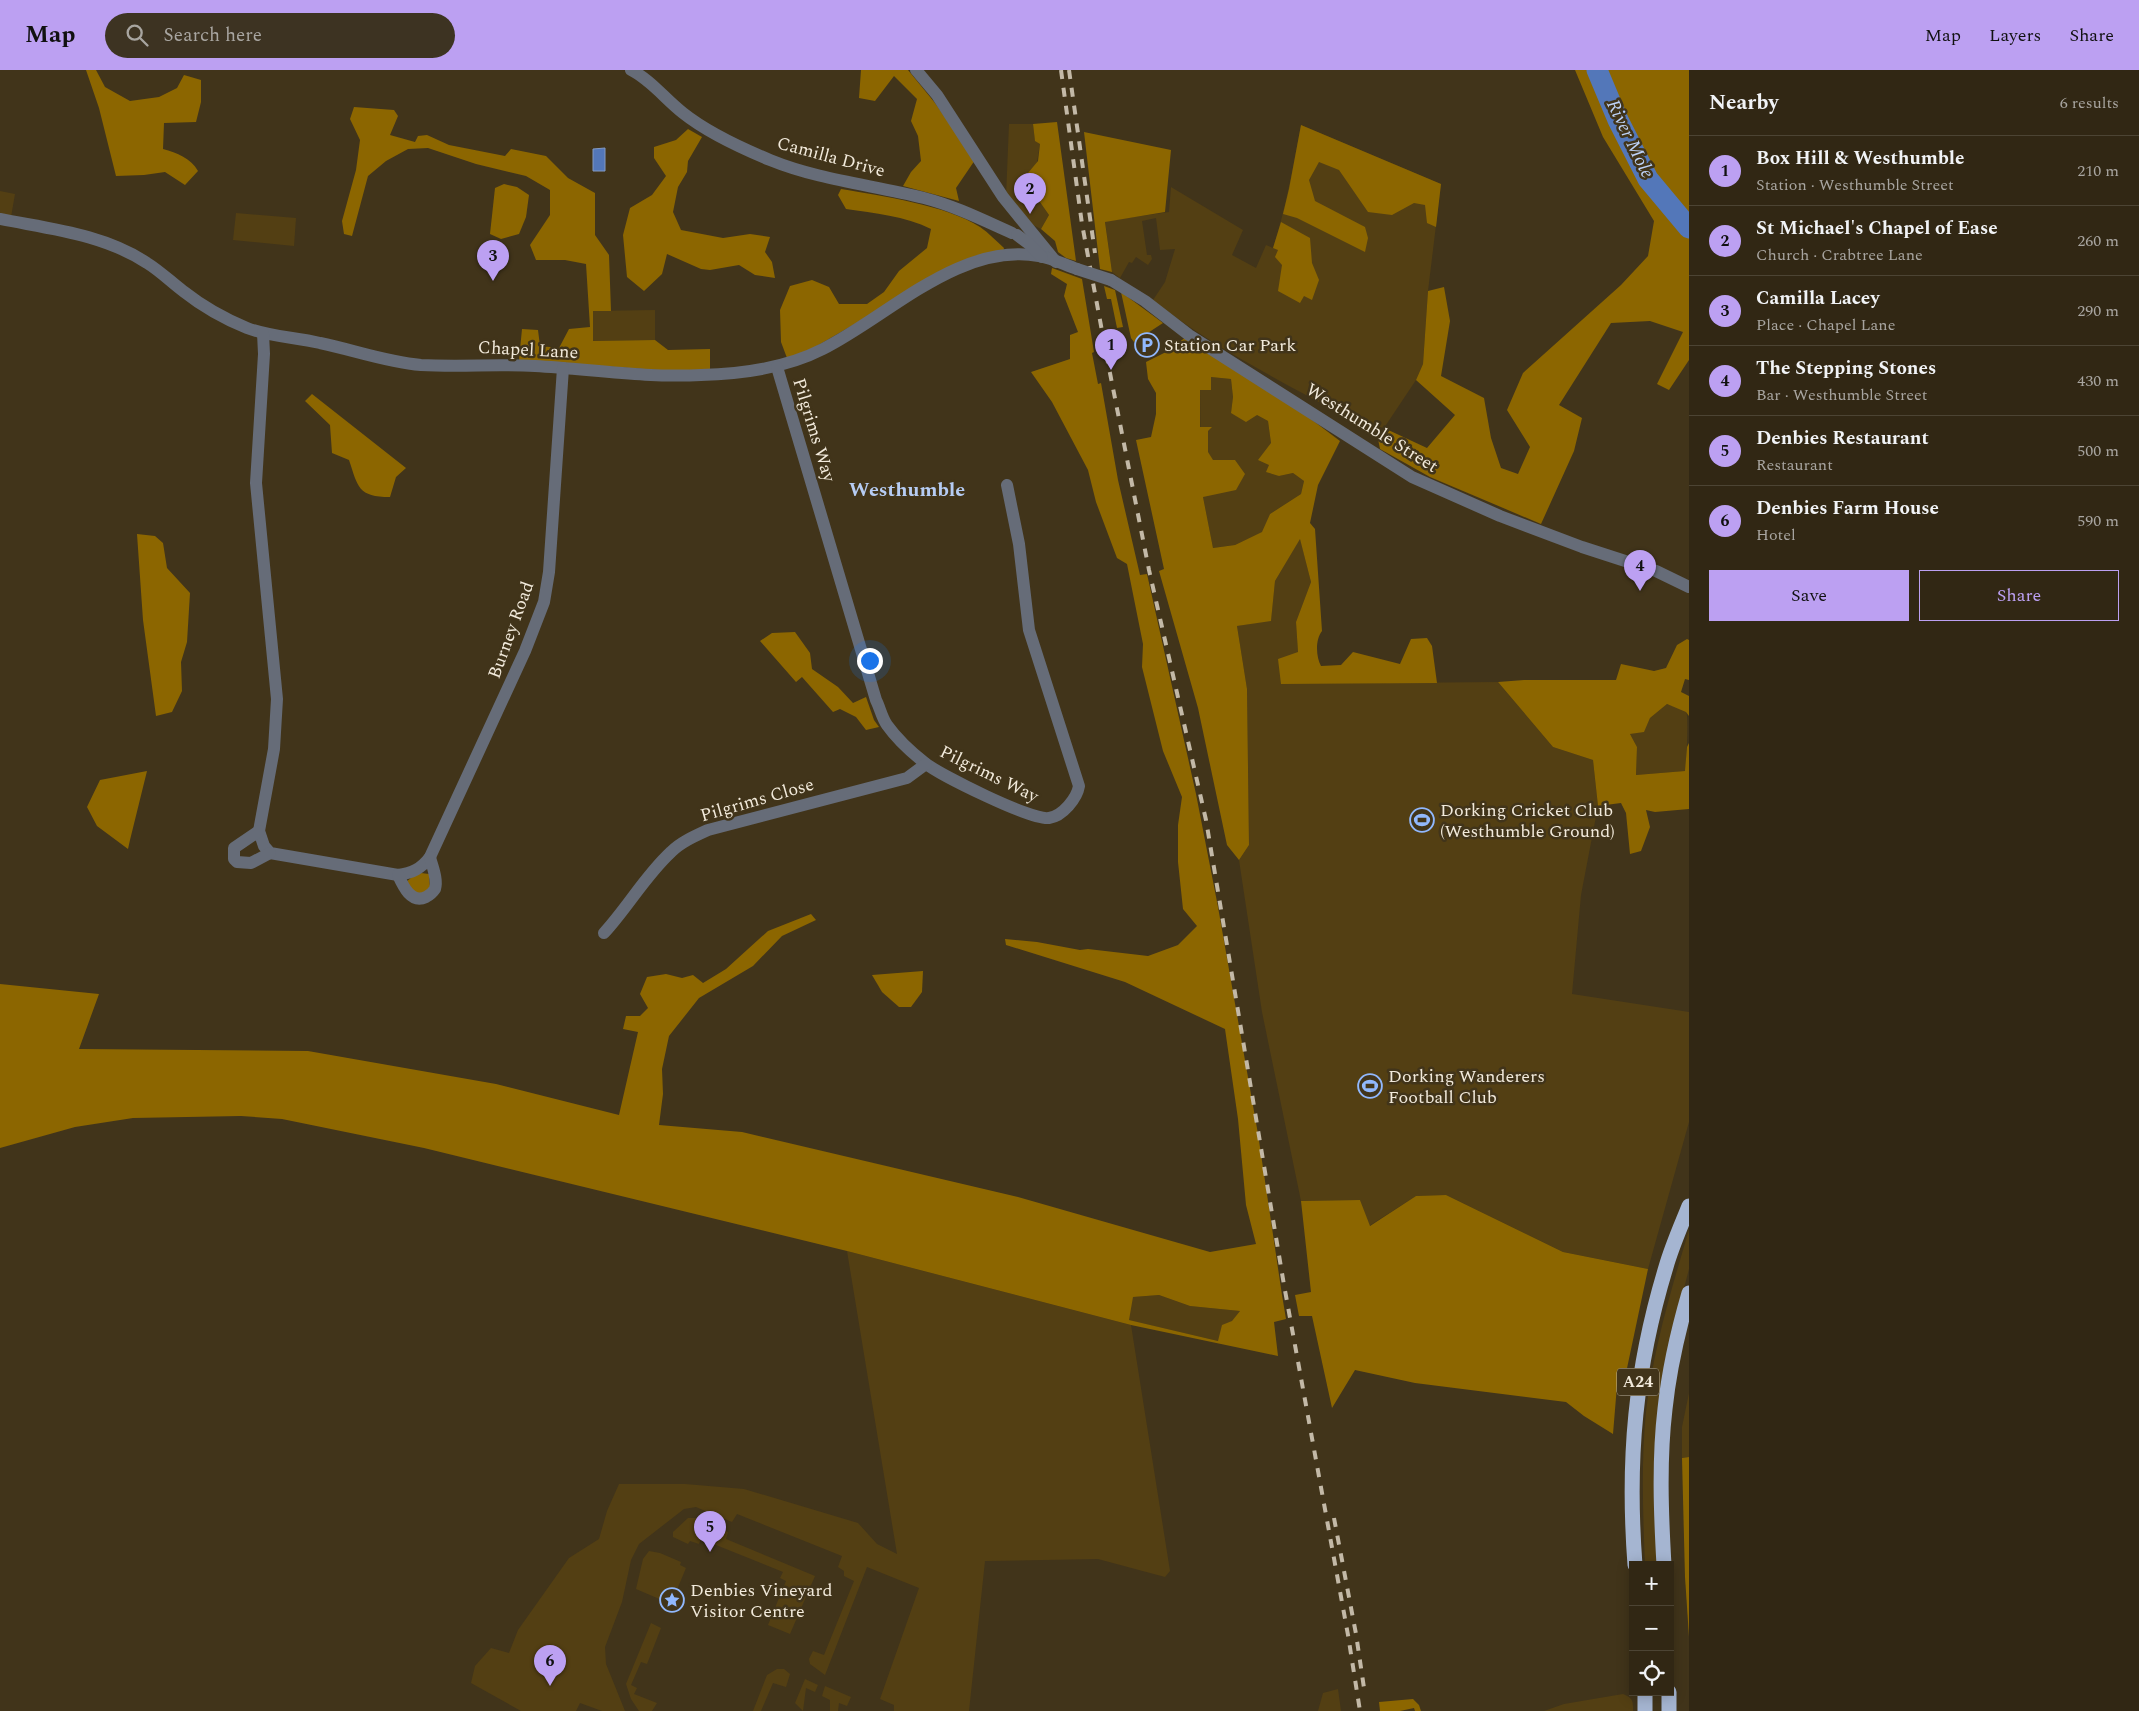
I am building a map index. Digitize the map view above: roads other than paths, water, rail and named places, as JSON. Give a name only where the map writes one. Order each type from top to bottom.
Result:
[{"type":"highway","name":"A24","points":[[1635,1561],[1632,1462],[1639,1380],[1650,1326],[1666,1265],[1689,1206]]},
{"type":"highway","name":"A24","points":[[1664,1561],[1661,1503],[1664,1410],[1676,1344],[1689,1293]]},
{"type":"highway","points":[[1645,1696],[1645,1711]]},
{"type":"highway","points":[[1669,1696],[1669,1711]]},
{"type":"street","name":"Camilla Drive","points":[[631,70],[647,80],[670,103],[692,119],[769,159],[793,168],[950,206],[1014,234],[1029,244],[1042,257]]},
{"type":"street","points":[[916,70],[937,95],[1002,197],[1056,262]]},
{"type":"street","name":"Chapel Lane","points":[[0,219],[89,236],[109,243],[146,262],[182,290],[210,308],[244,326],[263,333],[320,342],[373,357],[419,364],[512,365],[642,375],[724,374],[777,366],[800,360],[846,337],[927,284],[966,265],[1006,256],[1042,257],[1056,262]]},
{"type":"street","name":"Westhumble Street","points":[[1056,262],[1111,280],[1146,301],[1190,335],[1285,395],[1362,447],[1412,477],[1471,505],[1582,547],[1656,572],[1689,587]]},
{"type":"street","points":[[259,831],[234,848],[234,859],[237,862],[251,863],[270,853],[264,846],[259,831],[274,749],[277,699],[256,483],[264,354],[263,333]]},
{"type":"street","name":"Pilgrims Way","points":[[777,366],[876,700],[886,724],[926,764],[990,797],[1040,817],[1048,818],[1056,816],[1068,805],[1078,793],[1079,786],[1064,745],[1029,630],[1019,544],[1007,485]]},
{"type":"street","name":"Burney Road","points":[[270,853],[398,875],[418,870],[430,857],[525,651],[544,602],[549,572],[564,368]]},
{"type":"street","name":"Pilgrims Close","points":[[604,933],[617,919],[646,878],[672,851],[687,840],[708,830],[907,778],[926,764]]},
{"type":"street","points":[[398,875],[403,887],[411,896],[421,898],[428,896],[433,892],[435,884],[430,857]]},
{"type":"water","points":[[605,148],[605,171],[593,171],[593,149]]},
{"type":"waterway","name":"River Mole","points":[[1597,70],[1618,120],[1648,179],[1689,228]]},
{"type":"railway","points":[[1061,70],[1082,224],[1108,363],[1149,570],[1206,820],[1284,1285],[1348,1635],[1360,1711]]},
{"type":"railway","points":[[1069,70],[1095,253]]},
{"type":"railway","points":[[1334,1518],[1356,1634],[1364,1688]]},
{"type":"place","name":"St Michael's Chapel of Ease","points":[[1030,214]]},
{"type":"place","name":"Camilla Lacey","points":[[493,281]]},
{"type":"place","name":"Station Car Park","points":[[1147,345]]},
{"type":"place","name":"Box Hill & Westhumble","points":[[1111,370]]},
{"type":"place","name":"The Stepping Stones","points":[[1640,591]]},
{"type":"place","name":"Dorking Cricket Club (Westhumble Ground)","points":[[1422,820]]},
{"type":"place","name":"Dorking Wanderers Football Club","points":[[1370,1086]]},
{"type":"place","name":"Denbies Restaurant","points":[[710,1552]]},
{"type":"place","name":"Denbies Vineyard Visitor Centre","points":[[672,1600]]},
{"type":"place","name":"Denbies Farm House","points":[[550,1686]]},
{"type":"district","name":"Westhumble","points":[[907,490]]}]
